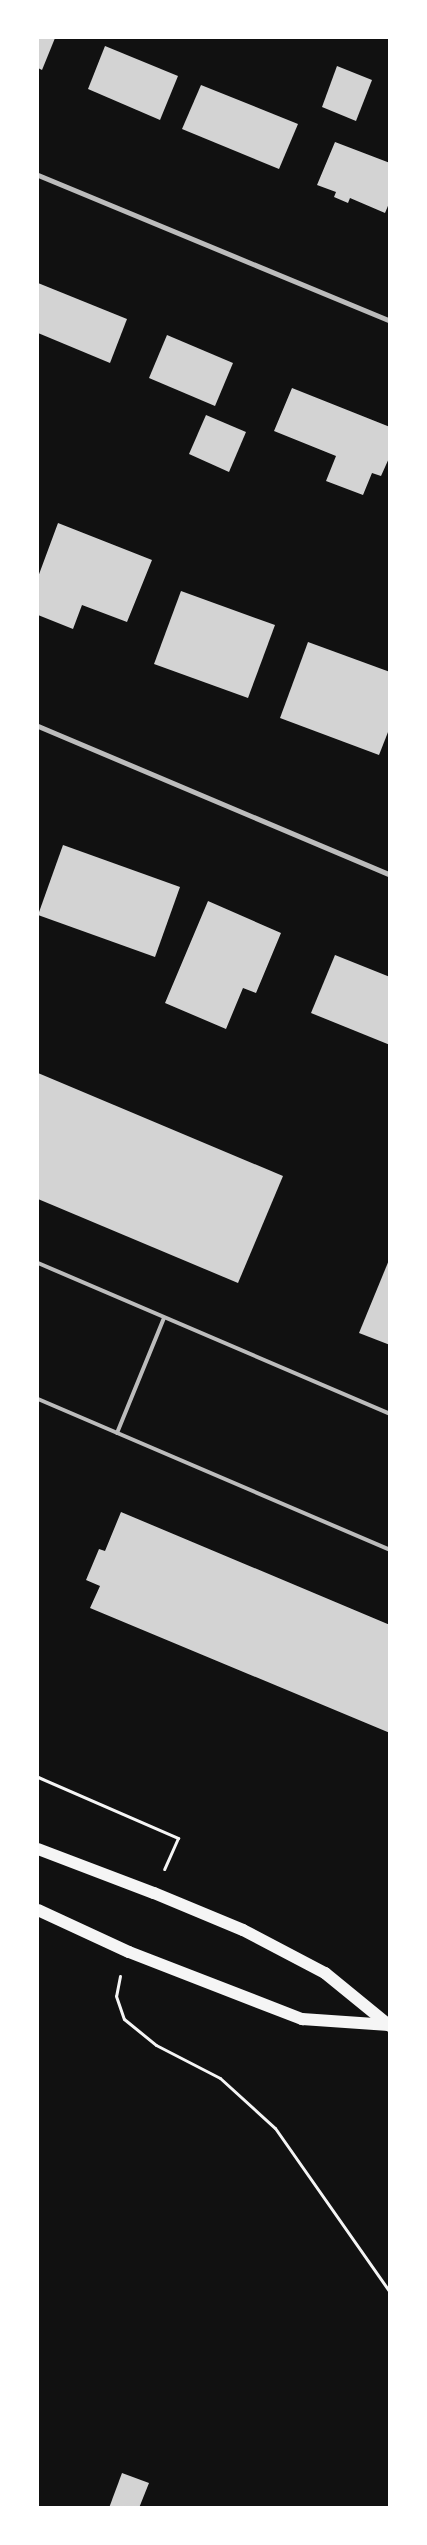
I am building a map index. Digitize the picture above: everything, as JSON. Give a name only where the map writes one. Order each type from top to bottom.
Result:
[{"type":"main road","points":[[38,1849],[154,1893],[243,1930],[325,1973],[389,2026]]},
{"type":"main road","points":[[38,1910],[129,1952],[302,2019],[389,2026]]},
{"type":"street","points":[[38,175],[390,321]]},
{"type":"street","points":[[38,726],[390,875]]},
{"type":"lane","points":[[38,1263],[390,1414]]},
{"type":"lane","points":[[117,1433],[164,1318]]},
{"type":"lane","points":[[38,1399],[390,1550]]},
{"type":"path","points":[[275,2128],[390,2292]]},
{"type":"building","points":[[38,38],[55,38],[42,70],[38,68]]},
{"type":"building","points":[[105,46],[178,76],[160,120],[88,89]]},
{"type":"building","points":[[337,66],[372,80],[356,121],[322,107]]},
{"type":"building","points":[[201,85],[298,124],[279,169],[182,129]]},
{"type":"building","points":[[335,142],[390,163],[390,201],[385,213],[350,198],[348,203],[334,197],[336,192],[317,185]]},
{"type":"building","points":[[38,283],[127,319],[110,363],[38,333]]},
{"type":"building","points":[[167,335],[233,363],[215,406],[149,378]]},
{"type":"building","points":[[292,388],[390,427],[390,456],[381,476],[372,473],[363,495],[326,481],[336,456],[274,431]]},
{"type":"building","points":[[206,415],[246,432],[229,472],[189,454]]},
{"type":"building","points":[[58,523],[152,560],[127,622],[82,605],[73,629],[38,615],[38,577]]},
{"type":"building","points":[[181,591],[275,625],[248,698],[154,664]]},
{"type":"building","points":[[308,642],[390,672],[390,727],[379,755],[280,718]]},
{"type":"building","points":[[63,845],[180,887],[155,957],[38,915]]},
{"type":"building","points":[[208,901],[281,933],[256,993],[243,988],[226,1029],[165,1003]]},
{"type":"building","points":[[335,955],[390,977],[390,1045],[311,1013]]},
{"type":"building","points":[[38,1073],[283,1176],[238,1283],[38,1199]]},
{"type":"building","points":[[390,1260],[390,1345],[359,1333]]},
{"type":"building","points":[[121,1512],[390,1625],[390,1733],[90,1608],[100,1586],[86,1580],[99,1549],[105,1551]]},
{"type":"building","points":[[122,2473],[149,2483],[139,2508],[109,2508]]}]
